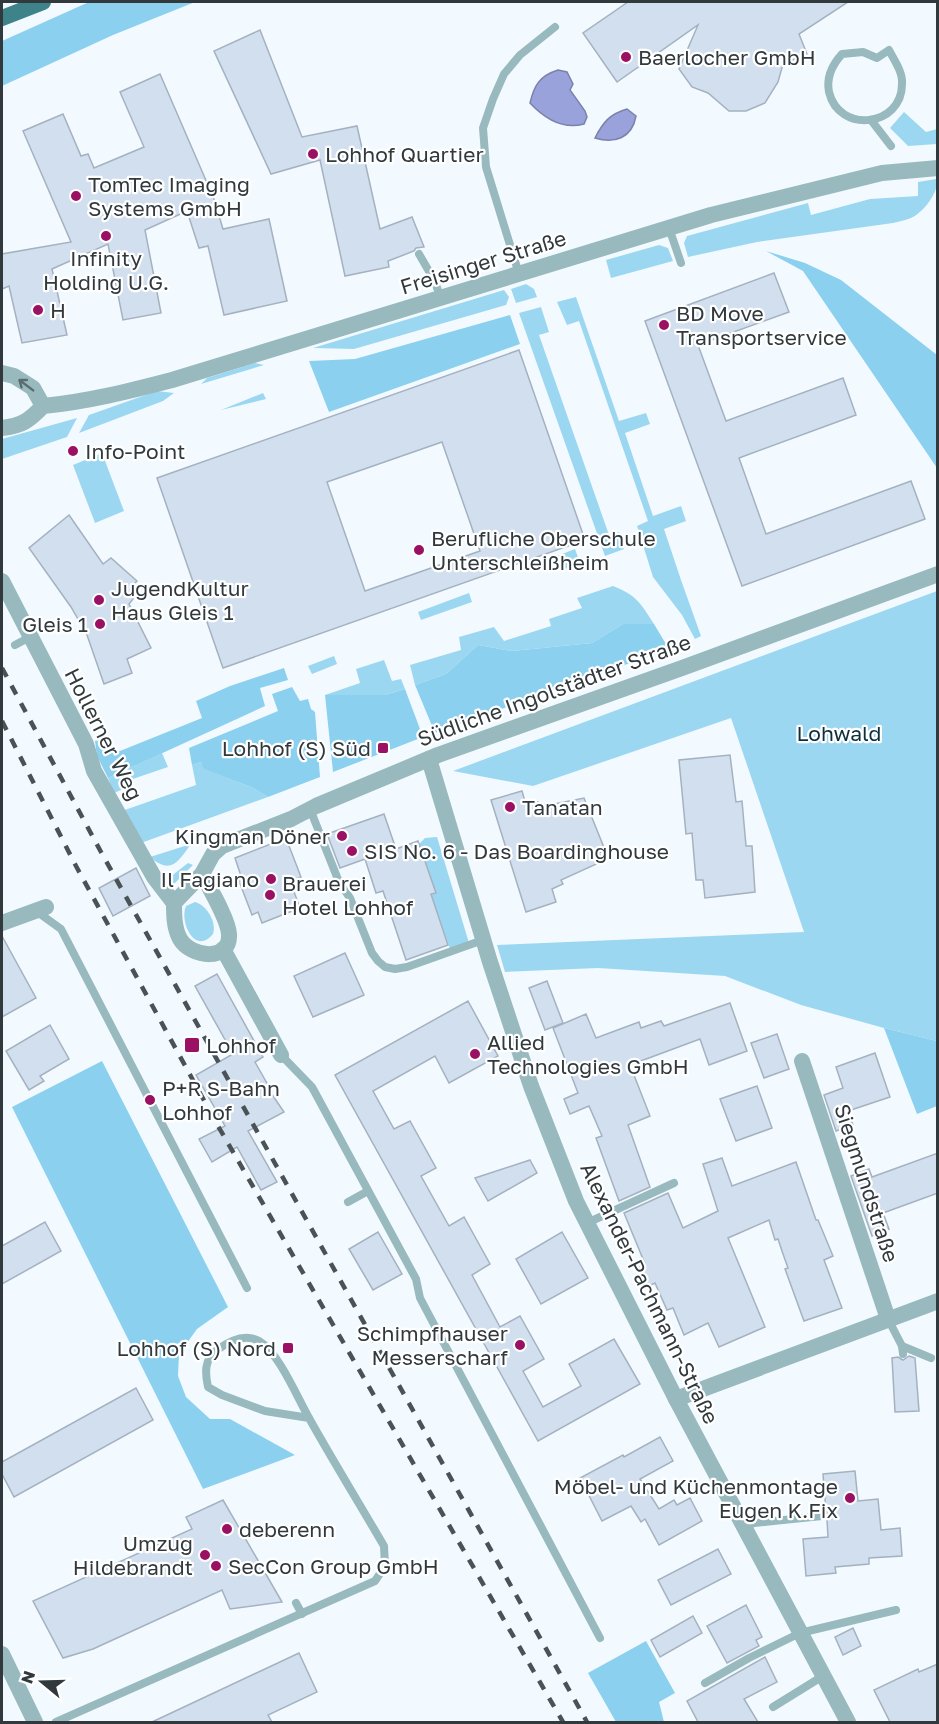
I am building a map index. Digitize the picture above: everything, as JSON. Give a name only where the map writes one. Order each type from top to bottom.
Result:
[{"type":"main road","points":[[2,18],[43,2]]},
{"type":"street","name":"Freisinger Straße","points":[[43,406],[119,393],[172,380],[711,215],[882,172],[938,168]]},
{"type":"street","points":[[2,373],[14,376],[33,388],[43,406],[32,418],[16,427],[2,428]]},
{"type":"street","name":"Südliche Ingolstädter Straße","points":[[174,903],[202,874],[213,854],[222,846],[291,819],[429,759],[938,574]]},
{"type":"street","name":"Hollerner Weg","points":[[2,581],[23,641],[86,744],[94,771],[154,877],[174,903]]},
{"type":"street","name":"Alexander-Pachmann-Straße","points":[[429,759],[483,940],[531,1086],[573,1194],[676,1399],[848,1722]]},
{"type":"street","points":[[174,903],[174,924],[181,941],[192,951],[203,955],[214,954],[224,949],[230,937],[227,926],[202,874]]},
{"type":"street","points":[[2,923],[41,909]]},
{"type":"street","points":[[224,949],[281,1055]]},
{"type":"street","name":"Siegmundstraße","points":[[802,1061],[888,1319]]},
{"type":"street","points":[[676,1399],[938,1300]]},
{"type":"street","points":[[2,1654],[35,1722]]},
{"type":"lane","points":[[519,274],[486,167],[483,128],[504,74],[520,55],[555,27]]},
{"type":"lane","points":[[889,50],[900,72],[901,94],[888,113],[871,120],[856,120],[846,116],[837,108],[831,99],[828,87],[829,75],[834,63],[842,54],[862,52],[878,58],[889,50]]},
{"type":"lane","points":[[871,120],[891,146]]},
{"type":"lane","points":[[669,228],[681,263]]},
{"type":"lane","points":[[419,254],[434,280],[441,299]]},
{"type":"lane","points":[[310,809],[339,882],[350,897],[372,953],[385,967],[395,969],[407,967],[483,940]]},
{"type":"lane","points":[[41,909],[61,928],[247,1288]]},
{"type":"lane","points":[[281,1055],[312,1088],[416,1279],[420,1298],[600,1638]]},
{"type":"lane","points":[[587,1223],[674,1183]]},
{"type":"lane","points":[[348,1202],[368,1191]]},
{"type":"lane","points":[[888,1319],[902,1350],[931,1358]]},
{"type":"lane","points":[[56,1722],[375,1581],[385,1566],[384,1546],[274,1355],[259,1341],[244,1337],[226,1344],[211,1354],[205,1372],[208,1387],[222,1395],[265,1411],[309,1418]]},
{"type":"lane","points":[[744,1527],[754,1523],[822,1516]]},
{"type":"lane","points":[[296,1603],[302,1614]]},
{"type":"lane","points":[[705,1683],[800,1633],[896,1610]]},
{"type":"lane","points":[[772,1707],[823,1676]]},
{"type":"green space","points":[[904,112],[926,132],[937,129],[937,144],[908,146],[890,128]]},
{"type":"green space","points":[[936,179],[937,185],[933,196],[926,206],[913,217],[893,223],[757,242],[688,257],[684,243],[687,236],[808,203],[811,215],[870,199],[918,196],[918,182]]},
{"type":"green space","points":[[659,245],[668,248],[673,261],[611,278],[606,260]]},
{"type":"green space","points":[[526,284],[534,289],[537,297],[516,303],[511,289]]},
{"type":"green space","points":[[504,290],[509,297],[506,305],[354,349],[313,348]]},
{"type":"green space","points":[[576,297],[619,421],[646,413],[650,424],[625,433],[653,516],[681,506],[686,521],[664,529],[701,636],[695,639],[682,615],[653,577],[637,526],[648,521],[579,321],[567,325],[557,302]]},
{"type":"green space","points":[[541,307],[549,332],[539,335],[609,535],[619,532],[624,549],[605,556],[519,313]]},
{"type":"green space","points":[[255,363],[264,365],[201,384],[207,378]]},
{"type":"green space","points":[[157,391],[174,393],[163,401],[79,433],[89,415]]},
{"type":"green space","points":[[263,393],[266,399],[221,410]]},
{"type":"green space","points":[[77,418],[67,437],[2,459],[2,439]]},
{"type":"green space","points":[[102,453],[124,511],[95,523],[73,465]]},
{"type":"green space","points":[[575,549],[580,563],[562,570],[557,556]]},
{"type":"green space","points":[[613,586],[637,600],[654,624],[623,624],[592,643],[512,651],[478,645],[446,674],[415,685],[410,665],[461,650],[459,637],[494,627],[504,641],[551,626],[549,619],[582,608],[577,598]]},
{"type":"green space","name":"Lohwald","points":[[937,591],[937,1041],[801,1005],[725,976],[598,968],[505,972],[497,945],[804,932],[731,718],[533,786],[453,771]]},
{"type":"green space","points":[[469,593],[472,602],[421,620],[418,612]]},
{"type":"green space","points":[[334,656],[337,664],[312,674],[308,666]]},
{"type":"green space","points":[[384,660],[392,681],[401,679],[405,689],[385,695],[325,695],[360,683],[356,669]]},
{"type":"green space","points":[[162,753],[168,767],[121,783],[123,789],[114,793],[108,778]]},
{"type":"green space","points":[[201,762],[205,769],[251,787],[268,797],[141,843],[122,811],[196,785],[192,765]]},
{"type":"green space","points":[[437,837],[469,943],[450,949],[431,894],[435,893],[419,844],[425,838]]},
{"type":"green space","points":[[191,844],[178,861],[169,866],[150,857]]},
{"type":"green space","points":[[188,863],[193,865],[172,886],[165,881]]},
{"type":"green space","points":[[195,902],[207,911],[214,925],[213,934],[206,940],[195,939],[187,928],[184,913],[186,906]]},
{"type":"shaded area","points":[[89,2],[195,2],[113,35],[2,86],[2,41]]},
{"type":"shaded area","points":[[558,70],[567,72],[573,84],[570,90],[587,117],[584,124],[561,124],[541,113],[530,103],[538,82],[546,75]]},
{"type":"shaded area","points":[[627,109],[636,116],[627,134],[622,138],[609,140],[595,138],[608,119]]},
{"type":"shaded area","points":[[766,251],[805,263],[841,280],[937,355],[937,468],[803,271]]},
{"type":"shaded area","points":[[510,315],[520,344],[329,412],[309,361],[355,359]]},
{"type":"shaded area","points":[[623,624],[654,624],[669,649],[435,733],[415,685],[446,674],[478,645],[512,651],[592,643]]},
{"type":"shaded area","points":[[284,668],[288,680],[260,688],[265,706],[108,778],[97,756],[95,741],[108,736],[115,753],[202,718],[196,701],[230,686]]},
{"type":"shaded area","points":[[292,687],[300,701],[308,699],[311,709],[315,712],[320,777],[268,797],[251,787],[204,769],[201,762],[192,765],[189,748],[278,711],[272,694]]},
{"type":"shaded area","points":[[405,689],[423,737],[333,772],[325,695],[385,695]]},
{"type":"shaded area","points":[[884,1028],[937,1041],[937,1106],[917,1114]]},
{"type":"shaded area","points":[[102,1061],[228,1307],[197,1329],[179,1354],[178,1376],[186,1397],[210,1419],[230,1419],[295,1455],[203,1489],[12,1107]]},
{"type":"shaded area","points":[[646,1641],[675,1693],[659,1702],[664,1722],[616,1722],[588,1673]]},
{"type":"building","points":[[628,2],[848,2],[799,34],[807,54],[783,64],[778,82],[765,103],[746,111],[729,111],[708,93],[692,87],[679,69],[698,25],[617,82],[583,33]]},
{"type":"building","name":"Lohhof Quartier","points":[[260,30],[302,137],[357,126],[380,229],[412,217],[424,247],[416,248],[414,251],[388,261],[389,267],[345,276],[320,160],[271,174],[214,51]]},
{"type":"building","points":[[160,74],[214,199],[223,229],[269,219],[287,301],[224,315],[208,246],[199,248],[187,211],[145,230],[161,313],[123,320],[108,244],[52,269],[67,335],[22,343],[9,286],[2,289],[2,254],[71,242],[23,131],[63,114],[81,156],[88,154],[94,168],[144,147],[120,92]]},
{"type":"building","points":[[774,273],[789,312],[698,345],[726,421],[843,378],[856,415],[739,458],[766,534],[911,481],[925,519],[742,586],[645,321]]},
{"type":"building","points":[[519,350],[585,540],[223,668],[157,478]],"holes":[[[442,442],[480,551],[365,591],[327,482]]]},
{"type":"building","name":"JugendKultur Haus Gleis 1","points":[[69,515],[103,564],[111,558],[137,581],[131,587],[136,595],[129,604],[151,648],[127,659],[132,673],[104,684],[87,635],[71,607],[29,548]]},
{"type":"building","points":[[730,755],[736,802],[742,801],[746,846],[752,846],[755,892],[705,898],[703,880],[696,880],[692,833],[686,834],[679,760]]},
{"type":"building","points":[[522,791],[526,805],[538,802],[539,807],[584,798],[605,850],[599,853],[603,861],[561,880],[563,884],[552,889],[556,902],[526,912],[491,800]]},
{"type":"building","points":[[384,814],[396,849],[418,841],[436,893],[431,894],[448,945],[406,960],[383,891],[376,893],[365,859],[340,868],[327,834]]},
{"type":"building","name":"Brauerei Hotel Lohhof","points":[[286,838],[301,877],[290,881],[300,908],[262,923],[258,912],[252,915],[239,881],[241,876],[235,858]]},
{"type":"building","points":[[136,868],[150,896],[113,916],[99,888]]},
{"type":"building","points":[[2,936],[36,998],[2,1017]]},
{"type":"building","points":[[345,953],[364,995],[313,1017],[294,976]]},
{"type":"building","points":[[217,974],[263,1057],[255,1062],[284,1112],[248,1131],[277,1182],[261,1190],[237,1147],[212,1162],[199,1139],[225,1126],[196,1075],[233,1054],[195,986]]},
{"type":"building","points":[[547,981],[563,1023],[545,1030],[529,988]]},
{"type":"building","points":[[468,1001],[498,1056],[449,1083],[435,1056],[373,1091],[394,1129],[410,1121],[436,1168],[421,1176],[449,1226],[464,1217],[490,1264],[472,1275],[500,1327],[520,1316],[544,1359],[523,1371],[543,1407],[581,1386],[569,1364],[614,1339],[640,1384],[538,1441],[335,1075]]},
{"type":"building","points":[[730,1003],[747,1051],[709,1065],[700,1039],[630,1065],[650,1116],[628,1125],[650,1187],[619,1201],[596,1138],[602,1136],[589,1106],[570,1114],[564,1099],[578,1093],[553,1028],[586,1014],[596,1038],[639,1022],[641,1028],[661,1021],[664,1026]]},
{"type":"building","points":[[50,1025],[69,1059],[40,1076],[44,1081],[29,1090],[6,1051]]},
{"type":"building","points":[[777,1034],[789,1069],[764,1078],[751,1043]]},
{"type":"building","points":[[875,1053],[890,1097],[848,1111],[853,1125],[836,1131],[824,1095],[843,1088],[836,1067]]},
{"type":"building","points":[[757,1086],[772,1128],[736,1141],[720,1099]]},
{"type":"building","points":[[938,1153],[938,1193],[883,1213],[889,1229],[872,1236],[851,1176],[869,1169],[872,1177]]},
{"type":"building","points":[[722,1158],[732,1186],[796,1162],[816,1220],[818,1220],[833,1256],[824,1260],[842,1308],[804,1321],[785,1269],[788,1268],[778,1239],[775,1240],[769,1220],[728,1238],[765,1327],[719,1347],[708,1323],[684,1335],[673,1308],[667,1310],[655,1283],[649,1286],[640,1267],[645,1264],[624,1213],[668,1193],[683,1228],[718,1211],[703,1164]]},
{"type":"building","points":[[530,1160],[537,1173],[488,1201],[475,1178]]},
{"type":"building","points":[[45,1222],[61,1251],[2,1284],[2,1246]]},
{"type":"building","points":[[378,1232],[402,1274],[373,1290],[349,1249]]},
{"type":"building","points":[[562,1232],[588,1278],[541,1304],[516,1259]]},
{"type":"building","points":[[909,1356],[915,1358],[919,1411],[895,1412],[892,1358],[898,1357],[903,1360]]},
{"type":"building","points":[[136,1388],[153,1420],[14,1497],[2,1474],[2,1462]]},
{"type":"building","points":[[660,1437],[673,1461],[640,1479],[659,1509],[674,1500],[677,1505],[690,1498],[702,1521],[659,1545],[645,1519],[641,1522],[631,1506],[602,1521],[580,1478]]},
{"type":"building","points":[[855,1471],[858,1501],[878,1499],[881,1530],[900,1528],[902,1556],[869,1558],[869,1564],[835,1567],[836,1573],[806,1576],[803,1539],[828,1537],[823,1474]]},
{"type":"building","points":[[223,1500],[282,1602],[230,1609],[222,1590],[93,1649],[63,1658],[33,1601],[192,1529],[186,1517]]},
{"type":"building","points":[[718,1549],[731,1574],[671,1605],[658,1580]]},
{"type":"building","points":[[746,1605],[762,1637],[756,1640],[759,1646],[727,1663],[707,1626]]},
{"type":"building","points":[[693,1616],[702,1633],[660,1657],[651,1640]]},
{"type":"building","points":[[853,1628],[861,1646],[843,1655],[835,1637]]},
{"type":"building","points":[[299,1653],[317,1692],[268,1715],[272,1722],[152,1722]]},
{"type":"building","points":[[765,1657],[777,1682],[744,1699],[758,1722],[698,1722],[687,1701]]},
{"type":"building","points":[[938,1664],[938,1722],[890,1722],[874,1690],[918,1669],[919,1672]]},
{"type":"railway","points":[[2,668],[101,852],[587,1722]]},
{"type":"railway","points":[[2,721],[76,866],[218,1126],[563,1722]]},
{"type":"place","name":"Baerlocher GmbH","points":[[626,57]]},
{"type":"place","name":"Lohhof Quartier","points":[[313,154]]},
{"type":"place","name":"TomTec Imaging Systems GmbH","points":[[76,196]]},
{"type":"place","name":"Infinity Holding U.G.","points":[[106,236]]},
{"type":"place","name":"H","points":[[38,310]]},
{"type":"place","name":"BD Move Transportservice","points":[[664,325]]},
{"type":"place","name":"Info-Point","points":[[73,451]]},
{"type":"place","name":"Berufliche Oberschule Unterschleißheim","points":[[419,550]]},
{"type":"place","name":"JugendKultur Haus Gleis 1","points":[[99,600]]},
{"type":"place","name":"Gleis 1","points":[[100,624]]},
{"type":"place","name":"Lohhof (S) Süd","points":[[383,748]]},
{"type":"place","name":"Tanatan","points":[[510,807]]},
{"type":"place","name":"Kingman Döner","points":[[342,836]]},
{"type":"place","name":"SIS No. 6 - Das Boardinghouse","points":[[352,851]]},
{"type":"place","name":"Il Fagiano","points":[[271,879]]},
{"type":"place","name":"Brauerei Hotel Lohhof","points":[[270,895]]},
{"type":"place","name":"Lohhof","points":[[192,1045]]},
{"type":"place","name":"Allied Technologies GmbH","points":[[475,1054]]},
{"type":"place","name":"P+R S-Bahn Lohhof","points":[[150,1100]]},
{"type":"place","name":"Schimpfhauser Messerscharf","points":[[520,1345]]},
{"type":"place","name":"Lohhof (S) Nord","points":[[288,1348]]},
{"type":"place","name":"Möbel- und Küchenmontage Eugen K.Fix","points":[[850,1498]]},
{"type":"place","name":"deberenn","points":[[227,1529]]},
{"type":"place","name":"Umzug Hildebrandt","points":[[205,1555]]},
{"type":"place","name":"SecCon Group GmbH","points":[[216,1566]]}]
